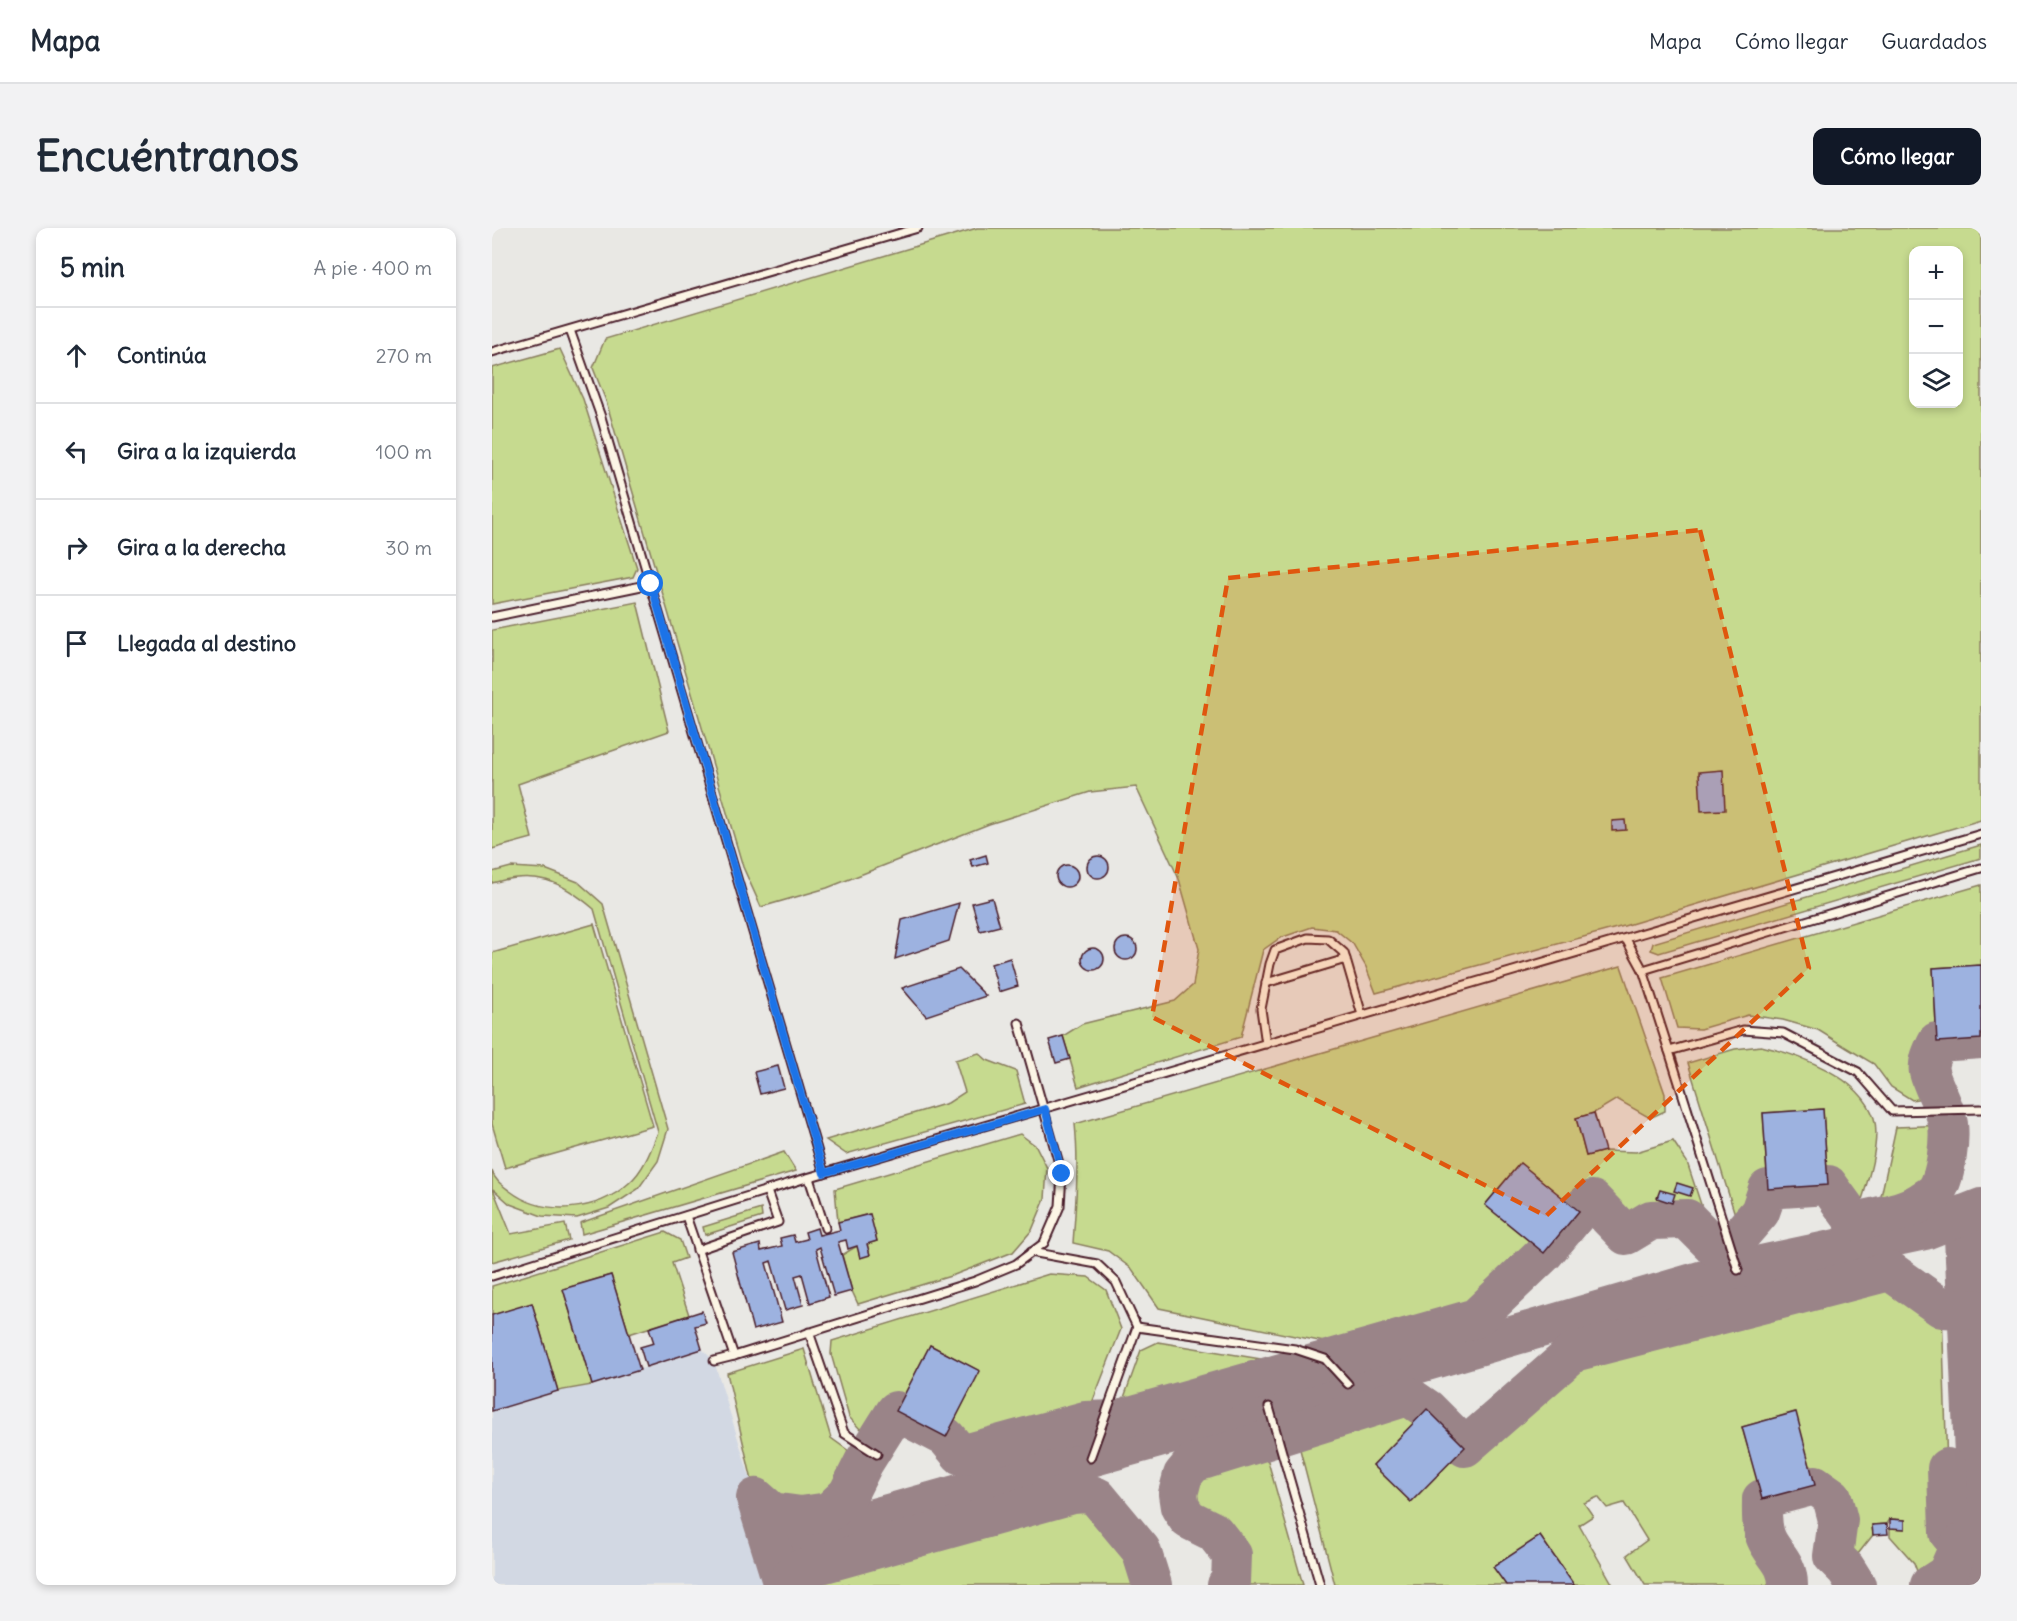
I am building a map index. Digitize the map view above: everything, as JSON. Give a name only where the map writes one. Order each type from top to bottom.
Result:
[{"type":"lane","points":[[492,352],[918,228]]},
{"type":"lane","points":[[570,330],[601,417],[824,1173]]},
{"type":"lane","points":[[492,616],[651,584]]},
{"type":"lane","points":[[492,1276],[824,1173],[1981,834]]},
{"type":"lane","points":[[1642,970],[1981,868]]},
{"type":"lane","points":[[1266,1044],[1261,1009],[1275,951],[1308,938],[1328,939],[1344,953],[1362,1015]]},
{"type":"lane","points":[[1626,939],[1642,970],[1738,1270]]},
{"type":"lane","points":[[1266,983],[1346,960]]},
{"type":"lane","points":[[714,1360],[734,1356],[975,1281],[1016,1264],[1044,1243],[1060,1206],[1062,1174],[1019,1023]]},
{"type":"lane","points":[[1669,1051],[1743,1030],[1783,1034],[1858,1072],[1892,1111],[1981,1109]]},
{"type":"lane","points":[[809,1178],[825,1228]]},
{"type":"lane","points":[[698,1250],[778,1222],[767,1191]]},
{"type":"lane","points":[[686,1216],[734,1356]]},
{"type":"lane","points":[[1031,1252],[1097,1264],[1116,1282],[1137,1327],[1090,1458]]},
{"type":"lane","points":[[1137,1327],[1295,1350],[1325,1359],[1348,1384]]},
{"type":"lane","points":[[809,1332],[844,1433],[877,1454]]},
{"type":"lane","points":[[1269,1407],[1320,1585]]},
{"type":"highlighted area","points":[[1700,530],[1809,968],[1546,1216],[1152,1017],[1228,578]]},
{"type":"shaded area","points":[[702,1349],[714,1361],[783,1585],[492,1585],[492,1411],[558,1391],[592,1385]]},
{"type":"green space","points":[[977,228],[1981,228],[1981,820],[1624,926],[1376,993],[1366,967],[1353,944],[1336,930],[1312,927],[1280,938],[1263,950],[1241,1037],[1078,1087],[1063,1036],[1082,1024],[1175,1001],[1193,985],[1199,949],[1179,879],[1136,787],[1090,792],[989,824],[827,888],[761,907],[743,867],[606,401],[593,368],[605,339]]},
{"type":"green space","points":[[560,349],[583,399],[637,568],[633,577],[492,604],[492,368]]},
{"type":"green space","points":[[637,602],[669,731],[518,784],[532,838],[492,849],[492,630]]},
{"type":"green space","points":[[1981,845],[1981,858],[1659,953],[1651,950],[1653,943]]},
{"type":"green space","points":[[511,867],[545,869],[578,882],[603,904],[668,1129],[658,1161],[638,1189],[609,1208],[577,1218],[542,1216],[510,1204],[493,1189],[511,1234],[565,1224],[569,1240],[492,1262],[492,1171],[497,1180],[510,1191],[538,1205],[570,1208],[586,1205],[616,1193],[634,1178],[646,1159],[658,1132],[594,909],[570,891],[547,880],[522,878],[492,883],[492,872]]},
{"type":"green space","points":[[1981,885],[1981,965],[1933,968],[1937,1042],[1931,1056],[1929,1071],[1939,1095],[1912,1100],[1891,1087],[1874,1064],[1818,1030],[1783,1020],[1748,1015],[1700,1029],[1677,1028],[1662,978]]},
{"type":"green space","points":[[594,924],[653,1126],[505,1168],[492,1124],[492,953]]},
{"type":"green space","points":[[1621,966],[1665,1094],[1665,1111],[1650,1118],[1617,1099],[1594,1113],[1576,1118],[1586,1156],[1605,1151],[1636,1152],[1673,1141],[1687,1162],[1715,1247],[1686,1219],[1651,1220],[1626,1235],[1592,1200],[1579,1211],[1520,1163],[1485,1205],[1544,1253],[1476,1318],[1363,1350],[1159,1308],[1132,1269],[1108,1251],[1073,1243],[1077,1169],[1075,1124]]},
{"type":"green space","points":[[1761,1046],[1793,1055],[1826,1070],[1856,1090],[1867,1103],[1874,1118],[1876,1142],[1871,1170],[1855,1222],[1828,1185],[1823,1109],[1763,1113],[1768,1189],[1760,1212],[1741,1234],[1688,1063],[1735,1049]]},
{"type":"green space","points":[[979,1053],[987,1060],[1016,1071],[1025,1104],[846,1154],[826,1140],[948,1103],[965,1092],[955,1060]]},
{"type":"green space","points":[[1948,1125],[1945,1163],[1935,1188],[1927,1197],[1915,1204],[1877,1215],[1896,1127]]},
{"type":"green space","points":[[1020,1134],[1036,1146],[1047,1168],[1045,1199],[1032,1230],[1013,1252],[954,1275],[858,1304],[842,1255],[857,1246],[870,1255],[867,1244],[877,1241],[869,1214],[838,1222],[835,1189]]},
{"type":"green space","points":[[784,1152],[796,1171],[582,1234],[580,1223]]},
{"type":"green space","points":[[761,1209],[762,1217],[705,1235],[703,1227]]},
{"type":"green space","points":[[665,1232],[680,1240],[686,1258],[672,1263],[689,1315],[629,1334],[611,1275],[563,1289],[592,1385],[558,1391],[532,1304],[492,1315],[492,1286]]},
{"type":"green space","points":[[1890,1271],[1942,1308],[1949,1533],[1944,1554],[1933,1567],[1918,1574],[1914,1563],[1890,1536],[1890,1528],[1905,1529],[1905,1520],[1890,1519],[1887,1524],[1872,1525],[1873,1535],[1846,1569],[1833,1556],[1838,1520],[1832,1498],[1815,1485],[1795,1412],[1742,1427],[1762,1499],[1765,1535],[1785,1570],[1788,1585],[1645,1585],[1627,1555],[1647,1540],[1624,1503],[1607,1508],[1598,1497],[1584,1503],[1593,1516],[1579,1525],[1613,1585],[1574,1585],[1540,1536],[1494,1567],[1506,1585],[1335,1585],[1295,1430],[1408,1396],[1427,1409],[1373,1465],[1411,1502],[1465,1447],[1574,1352]]},
{"type":"green space","points":[[1049,1274],[1088,1277],[1106,1290],[1121,1329],[1085,1421],[961,1455],[946,1437],[979,1371],[930,1345],[896,1411],[879,1437],[859,1428],[849,1417],[831,1354],[832,1341]]},
{"type":"green space","points":[[1158,1342],[1303,1366],[1116,1420],[1141,1350]]},
{"type":"green space","points":[[804,1349],[831,1438],[864,1462],[848,1494],[829,1512],[801,1516],[772,1512],[756,1498],[727,1373]]},
{"type":"green space","points":[[1262,1440],[1303,1585],[1233,1585],[1231,1582],[1232,1555],[1214,1532],[1188,1519],[1180,1507],[1178,1494],[1183,1475],[1193,1463]]},
{"type":"green space","points":[[1086,1493],[1097,1497],[1141,1550],[1152,1585],[785,1585],[796,1571],[1073,1494]]},
{"type":"building","points":[[1723,770],[1725,810],[1701,811],[1699,772]]},
{"type":"building","points":[[1625,820],[1626,830],[1612,831],[1612,821]]},
{"type":"building","points":[[986,855],[988,863],[973,867],[970,860]]},
{"type":"building","points":[[1098,856],[1106,859],[1109,867],[1106,875],[1098,878],[1090,875],[1087,867],[1090,859]]},
{"type":"building","points":[[1067,865],[1075,868],[1078,876],[1075,884],[1067,887],[1059,884],[1056,876],[1059,868]]},
{"type":"building","points":[[992,898],[1000,926],[980,931],[972,903]]},
{"type":"building","points":[[959,903],[949,941],[895,959],[902,920]]},
{"type":"building","points":[[1126,938],[1134,941],[1137,949],[1134,957],[1126,960],[1118,957],[1115,949],[1118,941]]},
{"type":"building","points":[[1093,948],[1101,951],[1104,959],[1101,967],[1093,970],[1085,967],[1082,959],[1085,951]]},
{"type":"building","points":[[1010,958],[1018,986],[999,992],[991,964]]},
{"type":"building","points":[[1981,965],[1981,1039],[1937,1042],[1933,968]]},
{"type":"building","points":[[959,969],[986,996],[926,1016],[902,988]]},
{"type":"building","points":[[1063,1036],[1070,1059],[1056,1063],[1049,1040]]},
{"type":"building","points":[[778,1066],[784,1088],[760,1094],[754,1072]]},
{"type":"building","points":[[1823,1109],[1828,1185],[1768,1189],[1763,1113]]},
{"type":"building","points":[[1594,1113],[1605,1151],[1586,1156],[1576,1118]]},
{"type":"building","points":[[1520,1163],[1579,1211],[1544,1253],[1485,1205]]},
{"type":"building","points":[[1677,1183],[1693,1188],[1690,1196],[1674,1191]]},
{"type":"building","points":[[1660,1190],[1675,1194],[1672,1203],[1657,1198]]},
{"type":"building","points":[[870,1214],[877,1241],[867,1244],[870,1255],[860,1258],[857,1246],[848,1249],[846,1240],[838,1242],[852,1291],[834,1296],[820,1247],[816,1249],[829,1297],[810,1303],[802,1274],[795,1276],[803,1305],[785,1310],[771,1261],[766,1263],[782,1322],[753,1330],[732,1252],[760,1244],[761,1251],[782,1246],[780,1238],[793,1235],[795,1242],[807,1239],[805,1232],[817,1228],[819,1235],[840,1230],[838,1222]]},
{"type":"building","points":[[611,1275],[640,1370],[592,1385],[563,1289]]},
{"type":"building","points":[[532,1303],[558,1391],[492,1411],[492,1315]]},
{"type":"building","points":[[702,1311],[706,1323],[695,1326],[702,1349],[646,1367],[640,1347],[654,1343],[649,1328]]},
{"type":"building","points":[[930,1345],[980,1371],[946,1437],[896,1411]]},
{"type":"building","points":[[1427,1409],[1465,1447],[1411,1502],[1373,1465]]},
{"type":"building","points":[[1796,1412],[1815,1485],[1762,1499],[1742,1427]]},
{"type":"building","points":[[1890,1519],[1905,1520],[1905,1529],[1890,1528]]},
{"type":"building","points":[[1887,1524],[1888,1534],[1873,1535],[1872,1525]]},
{"type":"building","points":[[1540,1536],[1574,1585],[1506,1585],[1493,1567]]},
{"type":"taxiway","points":[[783,1585],[756,1498],[772,1512],[801,1516],[829,1512],[848,1494],[864,1462],[896,1411],[946,1437],[961,1455],[1085,1421],[1116,1420],[1476,1318],[1544,1253],[1579,1211],[1592,1200],[1626,1235],[1651,1220],[1687,1219],[1715,1247],[1741,1234],[1760,1212],[1768,1189],[1828,1185],[1855,1222],[1914,1206],[1936,1191],[1945,1168],[1948,1149],[1948,1124],[1929,1072],[1932,1053],[1937,1042],[1981,1039]]},
{"type":"taxiway","points":[[806,1537],[1269,1407],[1738,1270],[1925,1230],[1981,1208]]},
{"type":"taxiway","points":[[1963,1215],[1980,1585]]},
{"type":"taxiway","points":[[1227,1585],[1231,1582],[1232,1555],[1214,1532],[1188,1519],[1180,1507],[1178,1494],[1183,1475],[1193,1463],[1408,1396],[1427,1409],[1465,1447],[1574,1352],[1890,1271],[1942,1308],[1981,1310]]},
{"type":"taxiway","points":[[1947,1468],[1949,1533],[1960,1544],[1981,1544]]},
{"type":"taxiway","points":[[1788,1585],[1786,1570],[1764,1533],[1762,1499],[1815,1485],[1832,1497],[1838,1520],[1833,1556],[1846,1569],[1856,1585]]},
{"type":"taxiway","points":[[785,1585],[796,1571],[1073,1494],[1086,1493],[1097,1497],[1141,1550],[1152,1585]]},
{"type":"taxiway","points":[[1930,1585],[1947,1574],[1960,1544],[1981,1544]]},
{"type":"route","points":[[651,584],[824,1173],[1045,1109],[1062,1174]]}]
